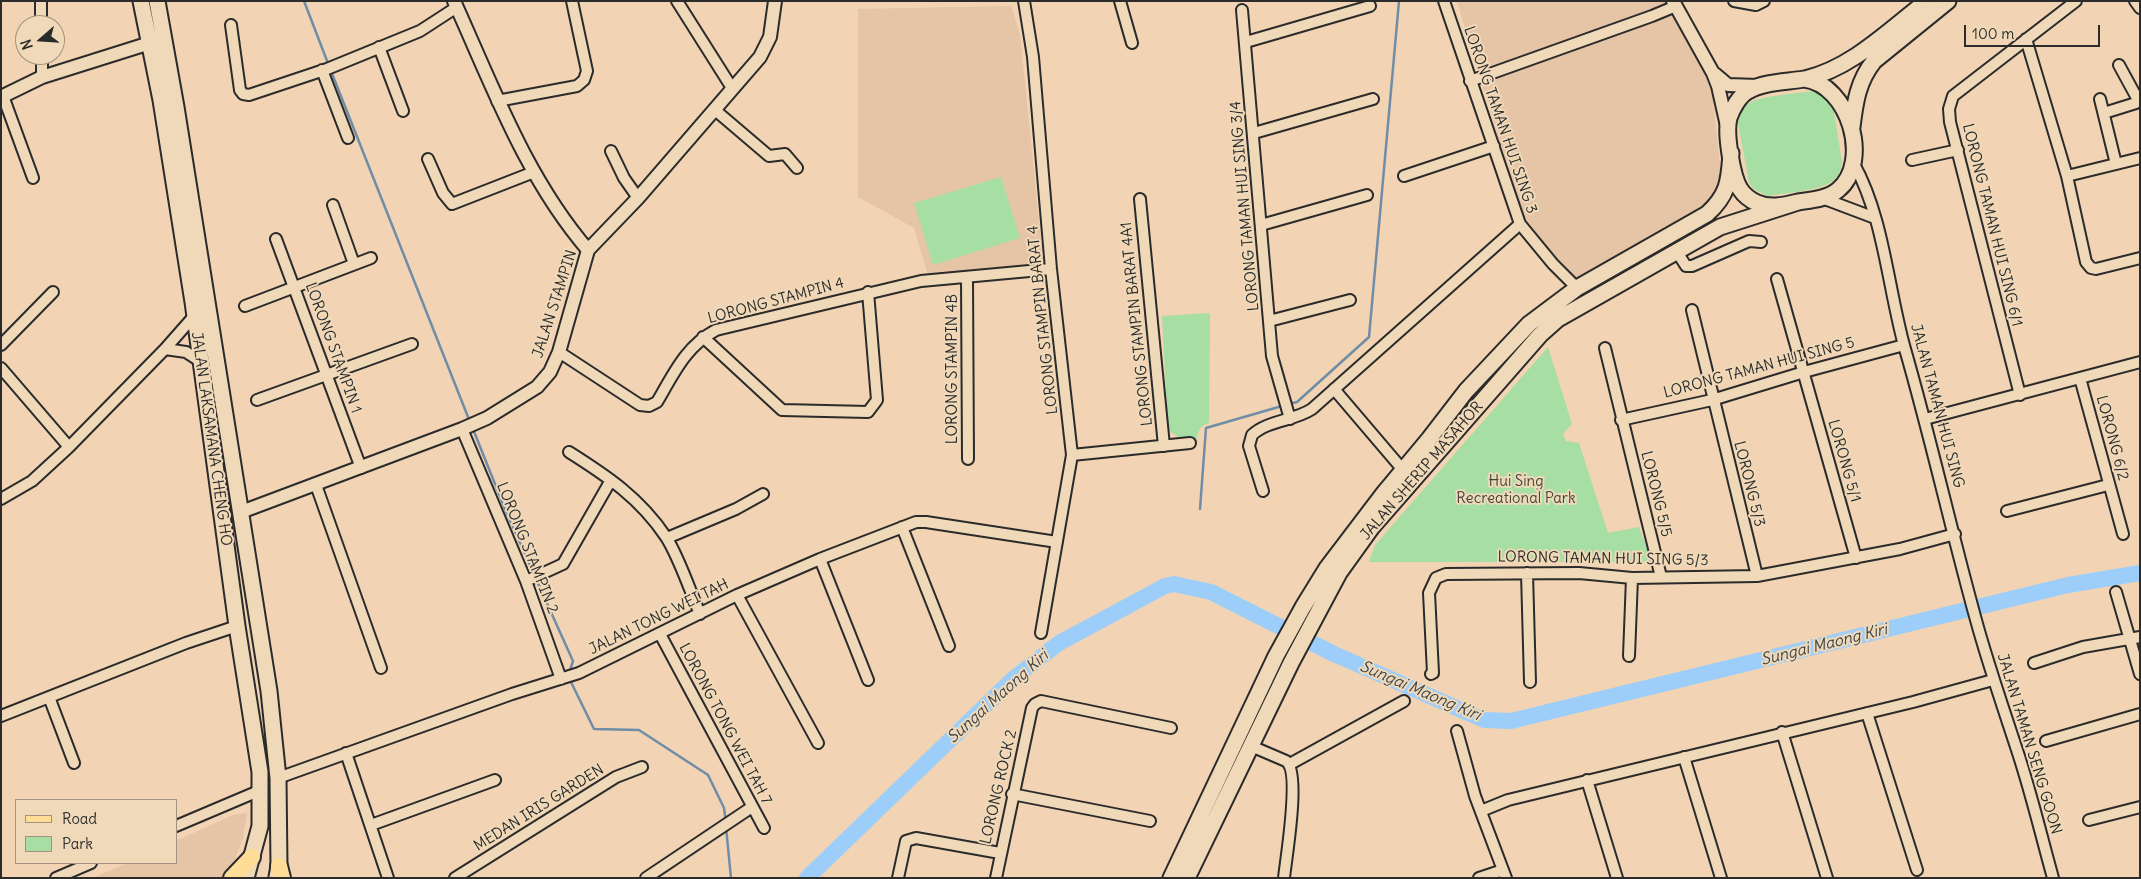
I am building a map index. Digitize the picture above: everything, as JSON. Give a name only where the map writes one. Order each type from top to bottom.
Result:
[{"type":"main road","name":"JALAN LAKSAMANA CHENG HO","points":[[141,1],[150,43],[195,315],[234,606],[260,772],[260,826],[246,878]]},
{"type":"main road","name":"JALAN LAKSAMANA CHENG HO","points":[[156,1],[179,123],[269,691],[278,778],[279,874]]},
{"type":"main road","points":[[1927,1],[1844,64],[1819,75],[1804,79],[1758,86],[1747,91],[1739,99],[1729,119],[1727,130],[1740,188],[1751,200],[1766,206],[1822,198],[1830,195],[1844,184],[1854,164],[1851,128],[1857,92],[1865,72],[1874,60],[1948,1]]},
{"type":"main road","points":[[1804,79],[1818,82],[1838,98],[1851,128]]},
{"type":"main road","name":"JALAN SHERIP MASAHOR","points":[[1170,878],[1276,656],[1303,607],[1339,552],[1466,391],[1511,342],[1553,304],[1576,288],[1707,214],[1717,205],[1725,193],[1729,182],[1731,153]]},
{"type":"main road","name":"JALAN SHERIP MASAHOR","points":[[1187,878],[1291,663],[1339,573],[1372,527],[1540,335],[1558,319],[1720,227],[1798,202]]},
{"type":"main road","points":[[234,606],[238,586],[232,518],[234,514],[241,512]]},
{"type":"main road","points":[[232,878],[252,857]]},
{"type":"street","points":[[41,1],[41,15]]},
{"type":"street","points":[[497,101],[577,86],[584,80],[587,70],[572,1]]},
{"type":"street","points":[[677,1],[732,88]]},
{"type":"street","name":"JALAN STAMPIN","points":[[241,512],[465,428],[487,418],[537,387],[550,372],[559,352],[588,250],[638,198],[766,48],[772,26],[775,1]]},
{"type":"street","name":"LORONG STAMPIN BARAT 4","points":[[1024,1],[1034,57],[1051,269],[1072,455],[1041,633]]},
{"type":"street","points":[[1120,1],[1132,43]]},
{"type":"street","name":"LORONG TAMAN HUI SING 3","points":[[1444,1],[1520,224],[1553,264],[1576,288]]},
{"type":"street","points":[[1734,1],[1756,5],[1764,1]]},
{"type":"street","name":"LORONG TAMAN HUI SING 6/1","points":[[2020,395],[1950,122],[1949,109],[1953,96],[2076,1]]},
{"type":"street","points":[[2135,1],[2140,8]]},
{"type":"street","points":[[231,25],[240,90],[243,94],[248,95],[324,70],[420,31],[456,4],[497,101],[534,172],[571,231],[588,250]]},
{"type":"street","points":[[1470,81],[1652,16],[1674,4],[1713,73],[1718,86],[1727,130]]},
{"type":"street","points":[[1246,42],[1370,6]]},
{"type":"street","name":"LORONG TAMAN HUI SING 3/4","points":[[1242,10],[1272,356],[1282,398],[1289,417]]},
{"type":"street","points":[[2026,39],[2067,176],[2086,262],[2091,268],[2096,269],[2140,258]]},
{"type":"street","points":[[33,178],[2,97],[42,77],[150,43]]},
{"type":"street","points":[[379,48],[403,111]]},
{"type":"street","points":[[42,65],[42,77]]},
{"type":"street","points":[[2104,113],[2136,103],[2137,98],[2120,65]]},
{"type":"street","points":[[324,70],[348,138]]},
{"type":"street","points":[[1713,73],[1728,85],[1758,86]]},
{"type":"street","points":[[2100,98],[2116,164]]},
{"type":"street","points":[[1254,133],[1373,99]]},
{"type":"street","points":[[715,110],[769,156],[785,154],[797,168]]},
{"type":"street","points":[[1404,176],[1494,146]]},
{"type":"street","points":[[1912,160],[1958,150]]},
{"type":"street","points":[[611,151],[624,178],[638,198]]},
{"type":"street","points":[[2067,176],[2140,158]]},
{"type":"street","points":[[428,159],[443,193],[452,204],[534,172]]},
{"type":"street","name":"JALAN TAMAN HUI SING","points":[[1854,164],[1864,183],[1875,218],[1904,345],[1925,419],[1971,601]]},
{"type":"street","points":[[1260,225],[1367,195]]},
{"type":"street","points":[[1822,198],[1875,218]]},
{"type":"street","name":"LORONG STAMPIN BARAT 4A1","points":[[1140,200],[1164,446]]},
{"type":"street","points":[[333,205],[354,264]]},
{"type":"street","points":[[1263,492],[1249,446],[1252,435],[1260,429],[1289,417],[1308,412],[1520,224]]},
{"type":"street","name":"LORONG STAMPIN 1","points":[[276,239],[361,468]]},
{"type":"street","points":[[1677,252],[1686,266],[1692,266],[1749,241],[1761,242]]},
{"type":"street","points":[[245,306],[371,258]]},
{"type":"street","name":"LORONG STAMPIN 4","points":[[559,352],[640,405],[649,406],[657,402],[689,350],[703,337],[716,330],[868,292],[921,281],[1051,269]]},
{"type":"street","name":"LORONG STAMPIN 4B","points":[[967,278],[968,459]]},
{"type":"street","name":"LORONG 5/1","points":[[1777,279],[1856,558]]},
{"type":"street","points":[[1,345],[53,292]]},
{"type":"street","points":[[703,337],[782,410],[868,412],[877,400],[868,292]]},
{"type":"street","points":[[1269,322],[1350,300]]},
{"type":"street","name":"LORONG 5/3","points":[[1692,310],[1712,400],[1757,576]]},
{"type":"street","points":[[1,499],[32,481],[69,447],[165,349],[195,315]]},
{"type":"street","points":[[257,400],[412,344]]},
{"type":"street","name":"LORONG TAMAN HUI SING 5","points":[[1621,420],[1712,400],[1804,372],[1904,345]]},
{"type":"street","name":"LORONG 5/5","points":[[1605,348],[1621,420],[1661,576]]},
{"type":"street","points":[[165,349],[186,352],[200,361]]},
{"type":"street","points":[[1925,419],[2140,362]]},
{"type":"street","points":[[1,368],[69,447]]},
{"type":"street","name":"LORONG 6/2","points":[[2080,378],[2123,534]]},
{"type":"street","points":[[1334,389],[1403,470]]},
{"type":"street","name":"LORONG STAMPIN 2","points":[[465,428],[529,580],[564,678]]},
{"type":"street","points":[[1072,455],[1190,443]]},
{"type":"street","points":[[569,452],[611,480],[644,508],[667,538],[700,614]]},
{"type":"street","points":[[529,580],[563,564],[575,547],[611,480]]},
{"type":"street","points":[[316,485],[381,668]]},
{"type":"street","points":[[2007,510],[2108,485]]},
{"type":"street","points":[[667,538],[736,509],[763,494]]},
{"type":"street","name":"JALAN TONG WEI TAH","points":[[278,778],[512,694],[579,673],[737,595],[820,559],[902,527],[926,522],[1057,542]]},
{"type":"street","points":[[902,527],[949,646]]},
{"type":"street","name":"LORONG TAMAN HUI SING 5/3","points":[[1431,674],[1433,673],[1429,592],[1436,578],[1446,574],[1579,573],[1632,578],[1661,576],[1757,576],[1900,549],[1955,534]]},
{"type":"street","points":[[820,559],[868,680]]},
{"type":"street","points":[[1527,573],[1530,682]]},
{"type":"street","points":[[1629,656],[1632,578]]},
{"type":"street","points":[[2116,592],[2135,638],[2140,674]]},
{"type":"street","points":[[737,595],[818,743]]},
{"type":"street","name":"JALAN TAMAN SENG GOON","points":[[1971,601],[1993,680],[2018,751],[2053,878]]},
{"type":"street","points":[[1,716],[186,642],[237,626]]},
{"type":"street","name":"LORONG TONG WEI TAH 7","points":[[660,634],[764,828]]},
{"type":"street","points":[[2034,663],[2083,647],[2135,638]]},
{"type":"street","points":[[1481,811],[1508,800],[1782,732],[1867,713],[1993,680]]},
{"type":"street","points":[[49,697],[74,763]]},
{"type":"street","points":[[1290,764],[1404,701]]},
{"type":"street","name":"LORONG ROCK 2","points":[[996,878],[1012,794],[1032,708],[1035,704],[1041,702],[1170,728]]},
{"type":"street","points":[[1867,713],[1917,870]]},
{"type":"street","points":[[2046,741],[2140,714]]},
{"type":"street","points":[[1457,731],[1481,811],[1505,874],[1479,878]]},
{"type":"street","points":[[1782,732],[1827,878]]},
{"type":"street","points":[[1251,746],[1290,764]]},
{"type":"street","points":[[346,753],[388,878]]},
{"type":"street","points":[[1684,757],[1721,878]]},
{"type":"street","points":[[1284,878],[1293,801],[1293,777],[1290,764]]},
{"type":"street","name":"MEDAN IRIS GARDEN","points":[[455,878],[616,777],[642,767]]},
{"type":"street","points":[[371,825],[495,780]]},
{"type":"street","points":[[1587,780],[1617,878]]},
{"type":"street","points":[[178,825],[261,790]]},
{"type":"street","points":[[1012,794],[1150,821]]},
{"type":"street","points":[[646,878],[752,807]]},
{"type":"street","points":[[2089,820],[2140,807]]},
{"type":"street","points":[[898,878],[906,841],[916,838],[1000,852]]},
{"type":"street","points":[[56,878],[88,864]]},
{"type":"shaded area","points":[[1457,1],[1665,1],[1711,82],[1722,184],[1700,213],[1579,281],[1524,222]]},
{"type":"shaded area","points":[[1011,6],[1020,34],[1043,260],[1037,268],[928,275],[914,228],[858,197],[858,9]]},
{"type":"shaded area","points":[[247,813],[243,838],[236,857],[223,878],[93,878],[125,864],[178,864],[178,840],[233,815]]},
{"type":"green space","points":[[1812,91],[1829,99],[1833,105],[1842,162],[1840,172],[1834,180],[1821,187],[1767,196],[1754,189],[1749,183],[1738,123],[1741,113],[1747,105],[1758,99]]},
{"type":"green space","points":[[1001,177],[1020,238],[933,265],[914,203]]},
{"type":"green space","points":[[1210,313],[1209,423],[1200,429],[1197,439],[1181,439],[1168,430],[1162,316]]},
{"type":"green space","name":"Hui Sing Recreational Park","points":[[1548,347],[1572,424],[1563,434],[1566,441],[1579,443],[1608,533],[1639,527],[1652,562],[1369,562],[1375,545]]},
{"type":"waterway","points":[[304,1],[329,66]]},
{"type":"waterway","points":[[1288,404],[1297,402],[1369,337],[1399,1]]},
{"type":"waterway","points":[[331,71],[470,422]]},
{"type":"waterway","points":[[1200,509],[1206,428],[1282,406]]},
{"type":"waterway","points":[[473,429],[505,509],[534,574]]},
{"type":"waterway","name":"Sungai Maong Kiri","points":[[807,878],[1013,679],[1059,643],[1165,586],[1174,584],[1211,592],[1334,654],[1484,720],[1511,721],[2068,585],[2140,573]]},
{"type":"waterway","points":[[536,579],[573,661],[569,673]]},
{"type":"waterway","points":[[570,680],[594,729],[639,730],[708,775],[724,808],[726,822]]},
{"type":"waterway","points":[[726,827],[731,878]]}]
